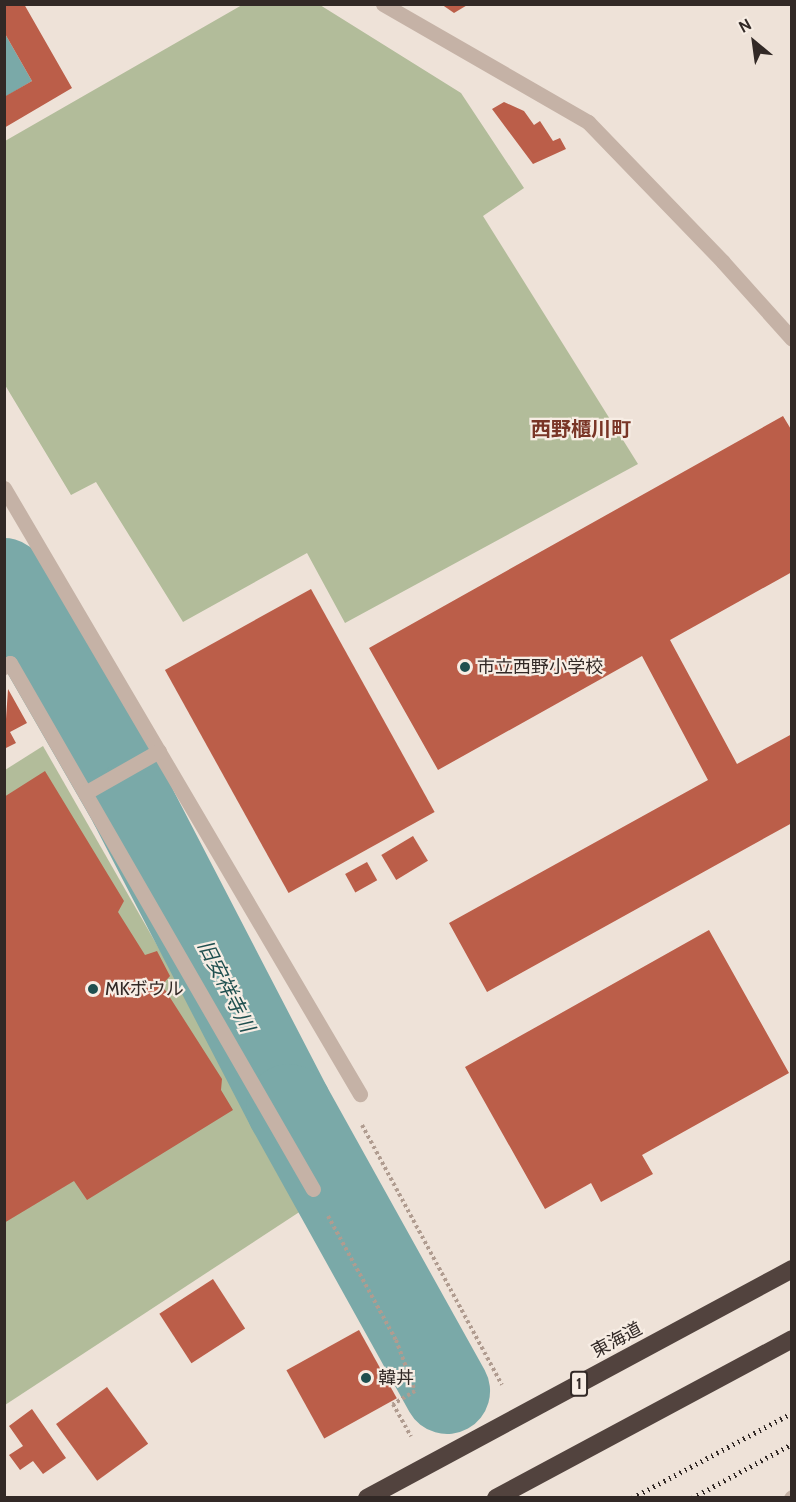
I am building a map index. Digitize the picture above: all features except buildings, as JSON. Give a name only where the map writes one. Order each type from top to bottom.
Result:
[{"type":"highway","name":"東海道","points":[[367,1497],[792,1269]]},
{"type":"highway","points":[[496,1497],[792,1340]]},
{"type":"street","points":[[383,4],[588,122],[723,262],[792,339]]},
{"type":"street","points":[[4,488],[360,1095]]},
{"type":"street","points":[[4,666],[10,663],[313,1189]]},
{"type":"street","points":[[85,793],[159,752]]},
{"type":"path","points":[[360,1095],[362,1126],[519,1416]]},
{"type":"path","points":[[313,1189],[396,1341],[415,1391],[393,1404],[428,1465]]},
{"type":"green space","points":[[242,5],[320,5],[461,93],[524,188],[483,216],[638,464],[345,623],[307,553],[183,622],[96,482],[71,495],[5,385],[5,141]]},
{"type":"green space","name":"MKボウル","points":[[43,746],[307,1207],[5,1405],[5,770]]},
{"type":"water","points":[[4,32],[32,81],[5,97],[4,97]]},
{"type":"waterway","name":"旧安祥寺川","points":[[4,581],[132,804],[289,1107],[447,1391]]},
{"type":"railway","points":[[632,1498],[792,1413]]},
{"type":"railway","points":[[692,1498],[792,1444]]},
{"type":"place","name":"市立西野小学校","points":[[465,667]]},
{"type":"place","name":"MKボウル","points":[[93,989]]},
{"type":"place","name":"韓丼","points":[[366,1378]]},
{"type":"district","name":"西野櫃川町","points":[[581,429]]}]
